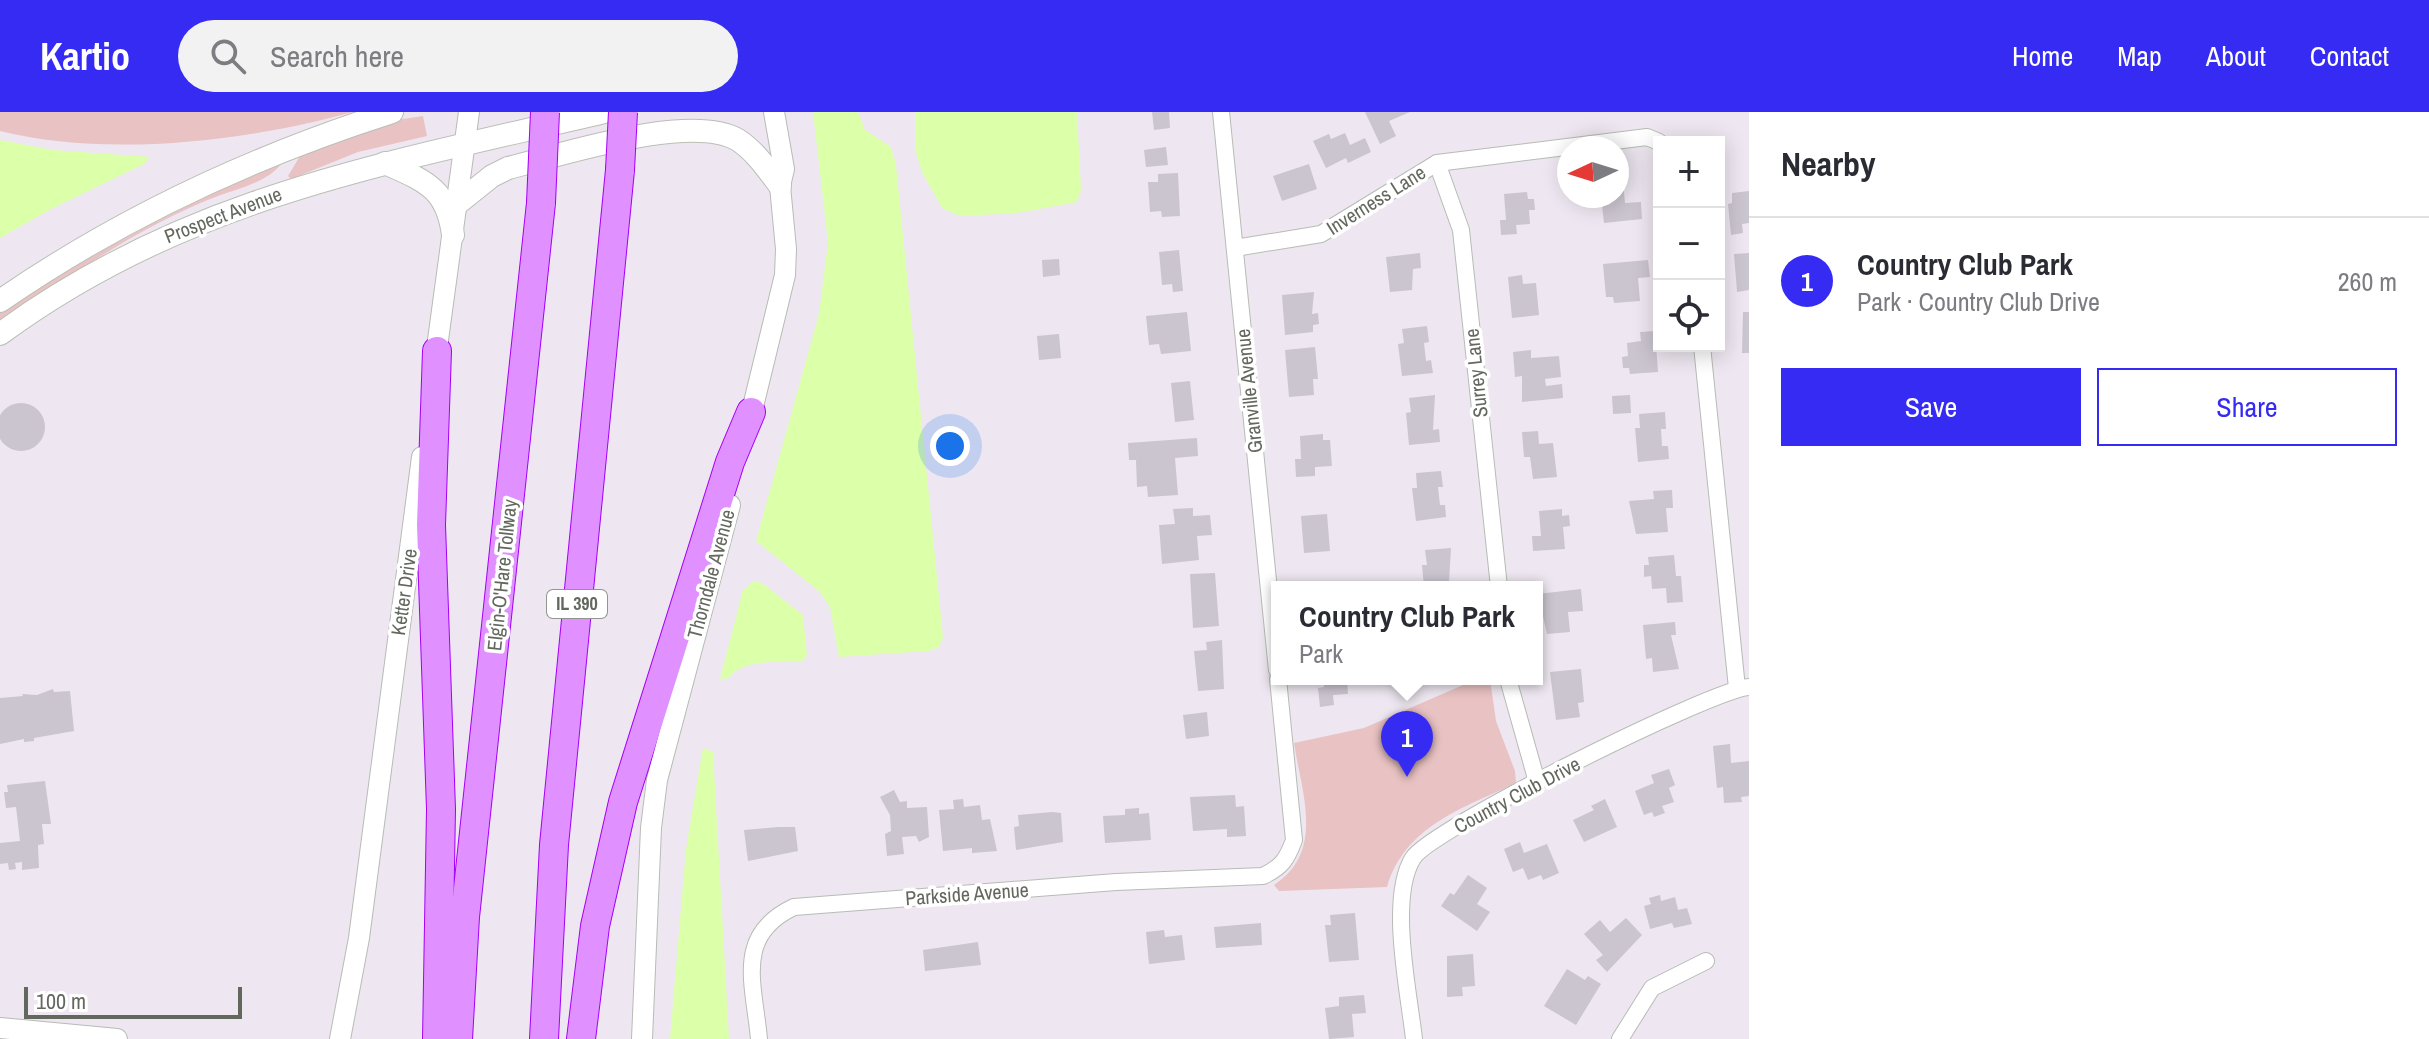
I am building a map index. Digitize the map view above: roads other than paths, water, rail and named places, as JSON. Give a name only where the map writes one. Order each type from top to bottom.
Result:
[{"type":"highway","name":"Elgin-O'Hare Tollway","points":[[448,1032],[465,917],[541,203],[545,112]]},
{"type":"highway","name":"IL 390","points":[[544,1039],[554,845],[620,170],[623,112]]},
{"type":"highway","points":[[437,351],[431,525],[448,1032]]},
{"type":"highway","points":[[581,1039],[595,926],[623,802],[730,462],[751,412]]},
{"type":"main road","name":"Prospect Avenue","points":[[0,301],[109,234],[187,194],[292,148],[392,112]]},
{"type":"main road","name":"Prospect Avenue","points":[[0,334],[92,275],[213,215],[330,177],[604,112]]},
{"type":"main road","points":[[457,204],[492,176],[508,168],[685,129],[721,133],[738,140],[780,186]]},
{"type":"main road","points":[[385,163],[428,183],[450,213],[453,235]]},
{"type":"street","name":"Ketter Drive","points":[[340,1039],[359,938],[375,798],[469,112]]},
{"type":"street","name":"Thorndale Avenue","points":[[642,1039],[651,828],[657,780],[741,465],[785,275],[786,249],[780,186],[784,169],[774,112]]},
{"type":"street","name":"Granville Avenue","points":[[1221,112],[1271,610]]},
{"type":"street","name":"Inverness Lane","points":[[1235,248],[1321,234],[1437,163],[1647,137],[1653,140]]},
{"type":"street","name":"Surrey Lane","points":[[1437,163],[1461,230],[1498,581]]},
{"type":"street","points":[[1703,352],[1743,687]]},
{"type":"street","name":"Parkside Avenue","points":[[759,1039],[752,959],[754,946],[760,931],[772,917],[794,907],[1116,882],[1263,876],[1287,861],[1294,840],[1279,685]]},
{"type":"street","points":[[1510,685],[1537,782]]},
{"type":"street","name":"Country Club Drive","points":[[1414,1039],[1401,905],[1413,857],[1453,826],[1537,782],[1743,687]]},
{"type":"street","points":[[1620,1039],[1652,988],[1706,961]]},
{"type":"street","points":[[0,1028],[117,1039]]},
{"type":"place","name":"Country Club Park","points":[[1407,777]]}]
